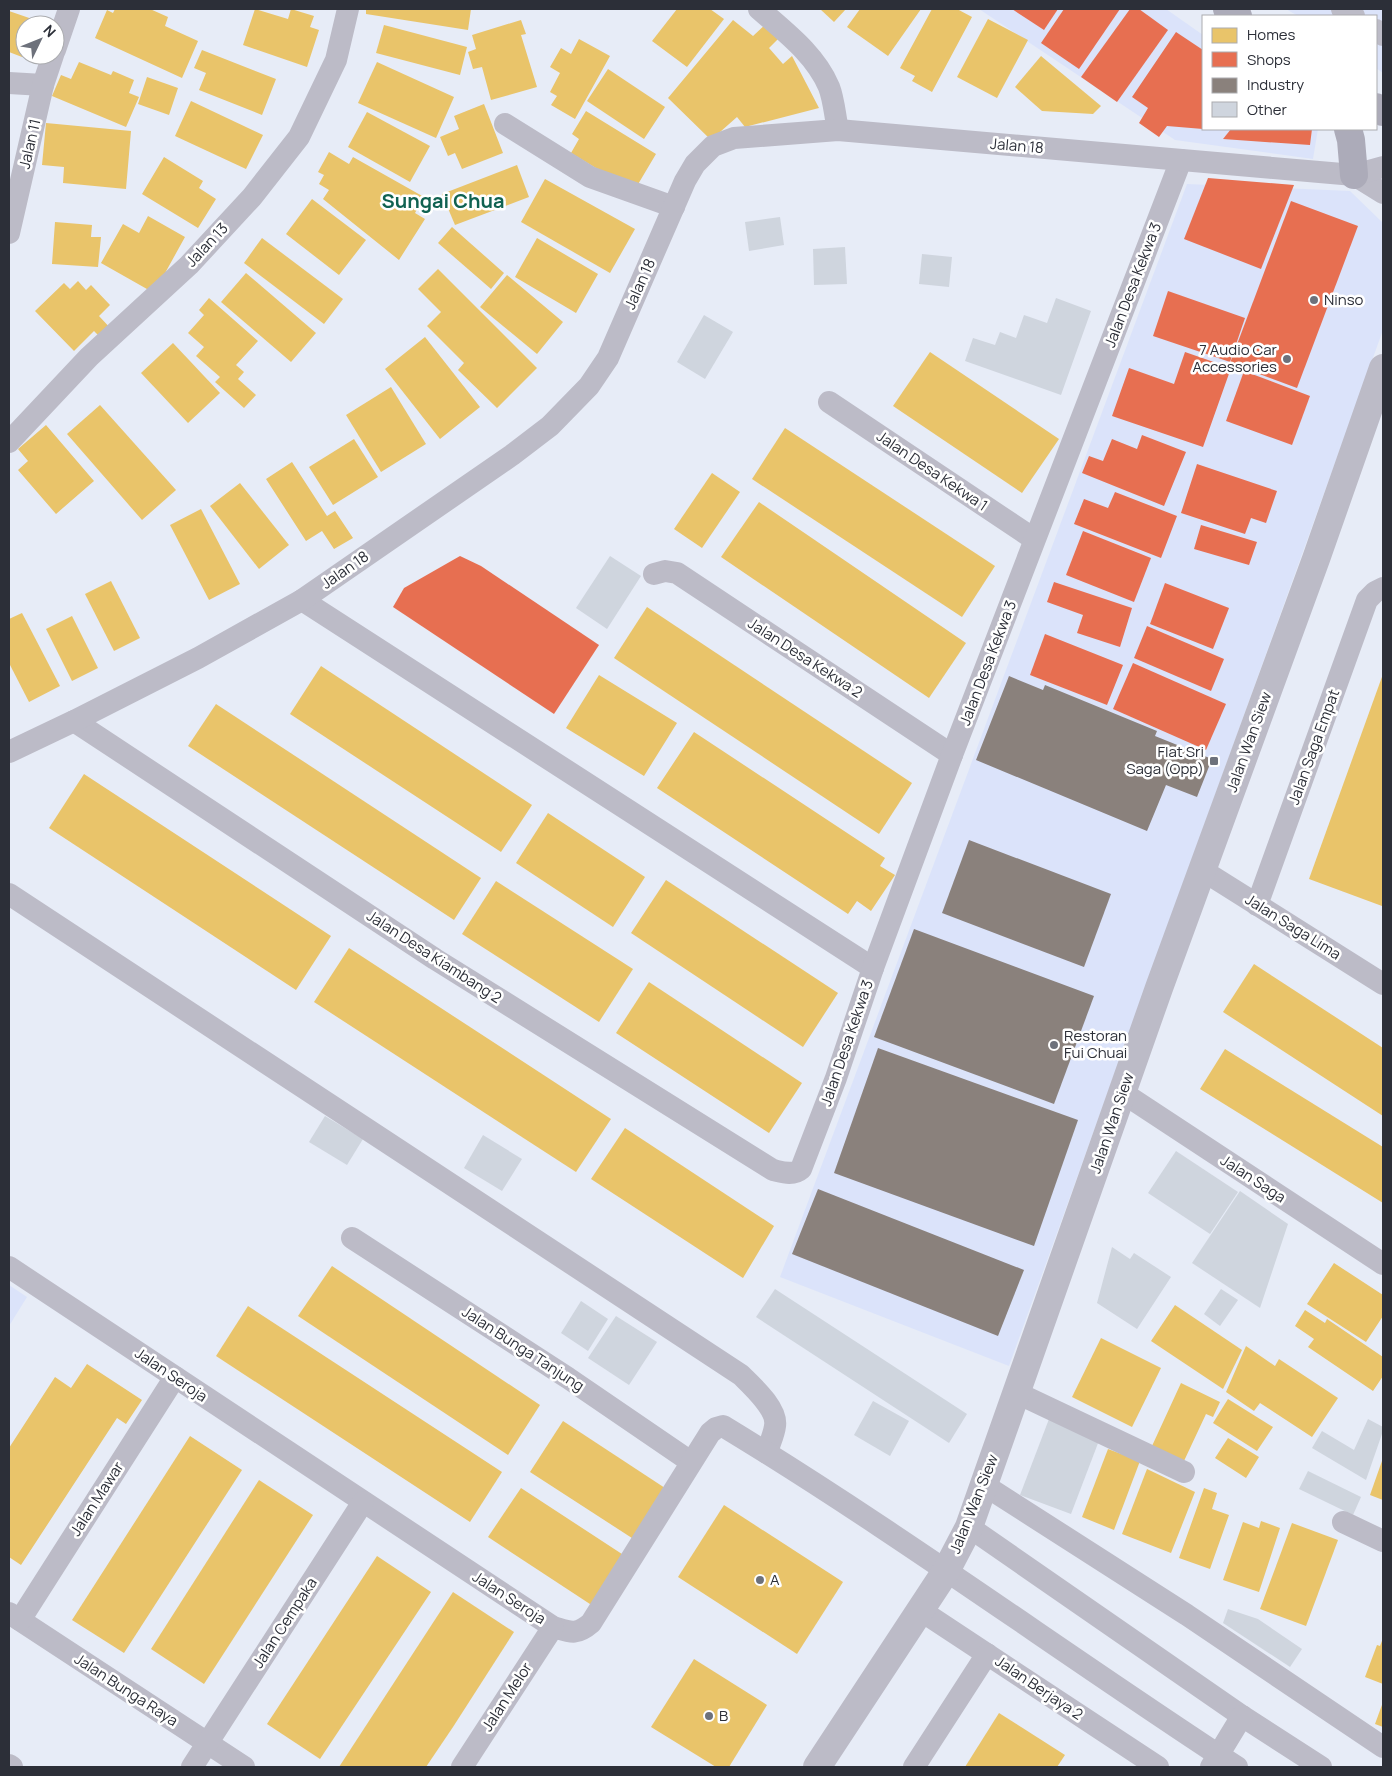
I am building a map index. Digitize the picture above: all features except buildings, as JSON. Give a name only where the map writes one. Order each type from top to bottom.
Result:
[{"type":"main road","points":[[1348,130],[1354,175]]},
{"type":"street","name":"Jalan 13","points":[[9,442],[89,357],[189,265],[252,197],[299,137],[336,60],[348,9]]},
{"type":"street","points":[[759,9],[805,51],[819,69],[830,89],[838,130]]},
{"type":"street","name":"Jalan 11","points":[[9,233],[43,85],[50,65]]},
{"type":"street","points":[[9,83],[43,85]]},
{"type":"street","points":[[505,124],[590,177],[674,206]]},
{"type":"street","name":"Jalan 18","points":[[9,752],[198,658],[302,600],[527,444],[550,426],[589,386],[608,358],[684,181],[695,164],[713,146],[734,138],[838,130],[1354,175]]},
{"type":"street","name":"Jalan Desa Kekwa 3","points":[[801,1169],[836,1078],[873,968],[952,756],[1181,160]]},
{"type":"street","points":[[1354,175],[1383,167]]},
{"type":"street","points":[[1354,175],[1383,193]]},
{"type":"street","name":"Jalan Wan Siew","points":[[817,1767],[946,1571],[968,1527],[1159,988],[1316,559],[1383,368]]},
{"type":"street","name":"Jalan Desa Kekwa 1","points":[[829,402],[1034,539]]},
{"type":"street","name":"Jalan Desa Kekwa 2","points":[[654,574],[665,571],[677,573],[952,756]]},
{"type":"street","name":"Jalan Saga Empat","points":[[1257,904],[1367,600],[1379,590]]},
{"type":"street","points":[[302,600],[873,968]]},
{"type":"street","name":"Jalan Desa Kiambang 2","points":[[74,721],[435,959],[773,1170],[793,1173],[801,1169]]},
{"type":"street","name":"Jalan Saga Lima","points":[[1202,870],[1383,982]]},
{"type":"street","points":[[9,894],[741,1375],[761,1396],[775,1417],[775,1426],[767,1453]]},
{"type":"street","name":"Jalan Saga","points":[[1122,1093],[1383,1264]]},
{"type":"street","name":"Jalan Bunga Tanjung","points":[[352,1238],[568,1378],[692,1462]]},
{"type":"street","name":"Jalan Seroja","points":[[9,1267],[553,1627],[574,1633],[582,1630],[591,1622],[710,1433],[716,1428],[723,1426],[946,1571],[1215,1761],[1237,1767]]},
{"type":"street","name":"Jalan Mawar","points":[[14,1617],[175,1377]]},
{"type":"street","points":[[1015,1392],[1184,1472]]},
{"type":"street","points":[[984,1485],[1187,1615],[1383,1747]]},
{"type":"street","name":"Jalan Cempaka","points":[[192,1767],[363,1502]]},
{"type":"street","points":[[1343,1522],[1383,1542]]},
{"type":"street","points":[[968,1527],[1242,1716],[1321,1767]]},
{"type":"street","name":"Jalan Berjaya 2","points":[[920,1610],[1158,1767]]},
{"type":"street","name":"Jalan Bunga Raya","points":[[14,1617],[244,1767]]},
{"type":"street","name":"Jalan Melor","points":[[462,1767],[553,1627]]},
{"type":"street","points":[[914,1767],[987,1654]]},
{"type":"street","points":[[1215,1761],[1242,1716]]},
{"type":"shaded area","points":[[979,9],[1166,9],[1202,34],[1202,130],[1318,130],[1313,159],[1175,140]]},
{"type":"shaded area","points":[[1286,9],[1383,9],[1383,73],[1377,69],[1377,15],[1296,15]]},
{"type":"shaded area","points":[[1187,184],[1350,191],[1383,223],[1383,330],[1009,1366],[780,1277]]},
{"type":"shaded area","points":[[9,1285],[27,1297],[9,1326]]},
{"type":"place","name":"Ninso","points":[[1314,300]]},
{"type":"place","name":"7 Audio Car Accessories","points":[[1287,359]]},
{"type":"place","name":"Flat Sri Saga (Opp)","points":[[1214,761]]},
{"type":"place","name":"Restoran Fui Chuai","points":[[1054,1045]]},
{"type":"place","name":"A","points":[[760,1580]]},
{"type":"place","name":"B","points":[[709,1716]]},
{"type":"district","name":"Sungai Chua","points":[[443,201]]}]
